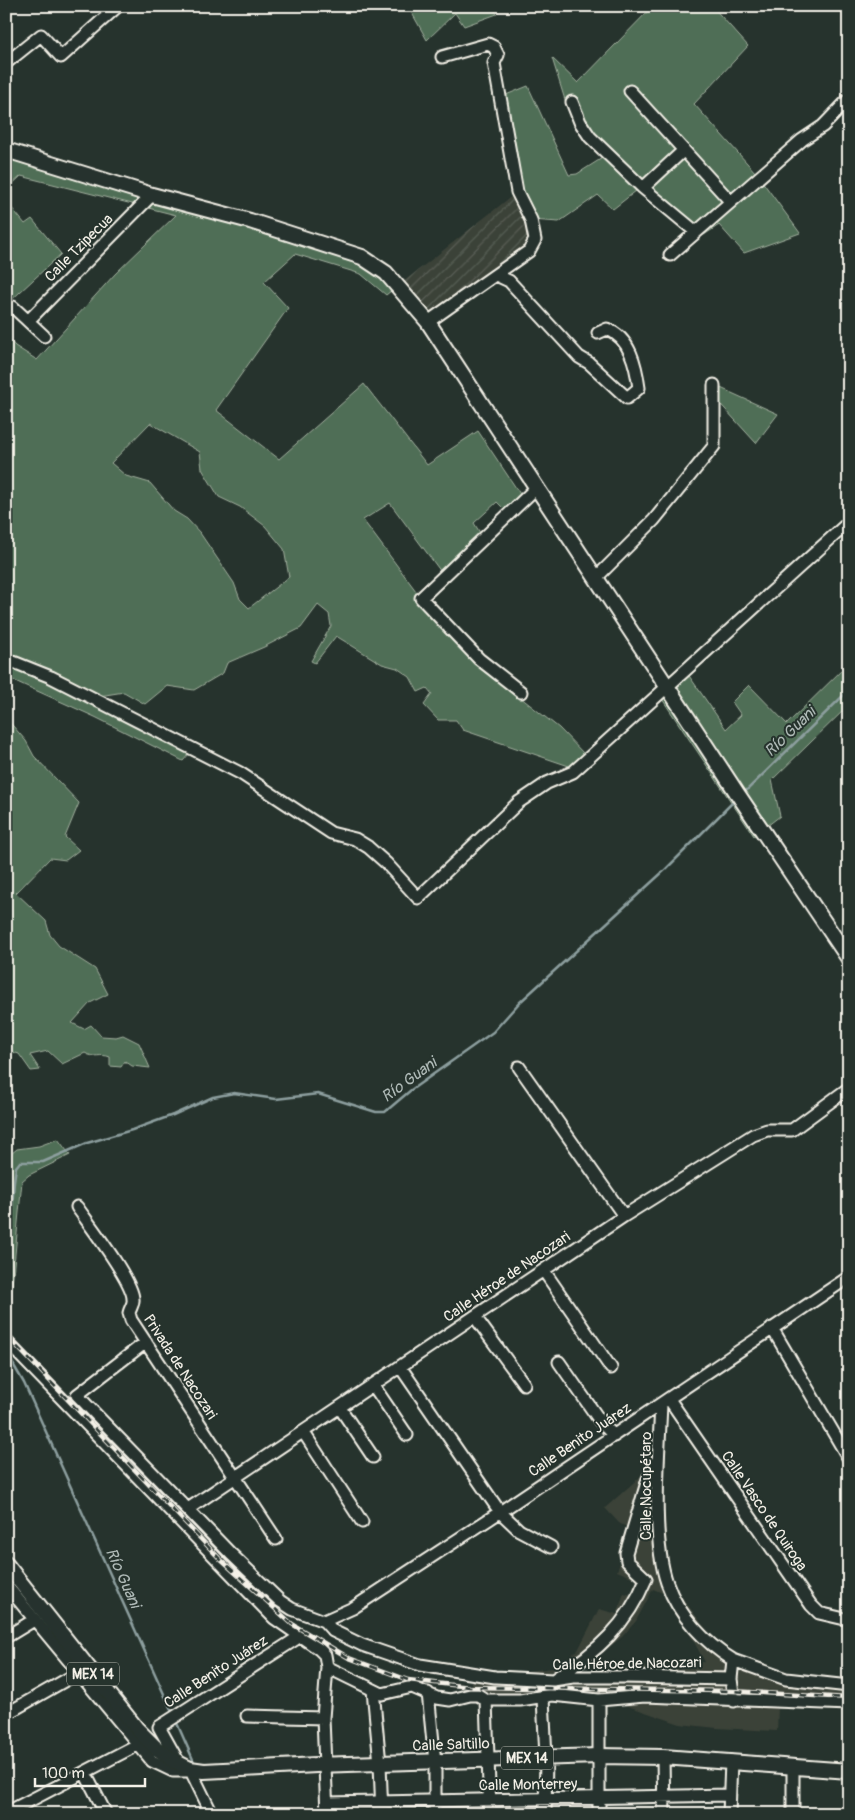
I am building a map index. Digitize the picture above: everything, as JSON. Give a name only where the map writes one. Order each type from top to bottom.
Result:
[{"type":"main road","points":[[6,150],[152,195],[250,221],[362,257],[386,273],[428,322],[666,686],[849,959]]},
{"type":"main road","name":"MEX 14","points":[[6,1564],[137,1729],[156,1748],[191,1769]]},
{"type":"main road","name":"Calle Saltillo","points":[[191,1769],[599,1756],[663,1757],[849,1771]]},
{"type":"street","points":[[6,63],[41,35],[62,57],[118,6]]},
{"type":"street","points":[[428,322],[529,251],[535,240],[531,220],[517,192],[494,63],[498,55],[494,47],[488,44],[442,57]]},
{"type":"street","points":[[630,91],[730,201]]},
{"type":"street","points":[[670,255],[802,140],[823,126],[849,99]]},
{"type":"street","points":[[572,102],[580,122],[590,136],[643,188],[696,232]]},
{"type":"street","points":[[643,188],[684,150]]},
{"type":"street","name":"Calle Tzipecua","points":[[28,321],[152,195]]},
{"type":"street","points":[[496,275],[509,281],[579,357],[589,363],[627,398],[639,388],[632,355],[616,332],[607,329],[598,333]]},
{"type":"street","points":[[13,307],[44,336]]},
{"type":"street","points":[[596,578],[654,520],[714,446],[714,385]]},
{"type":"street","points":[[521,692],[479,659],[421,598],[536,488]]},
{"type":"street","points":[[6,659],[51,677],[240,772],[331,833],[355,839],[368,846],[418,898],[519,802],[546,783],[573,772],[849,522]]},
{"type":"street","points":[[519,1067],[624,1216]]},
{"type":"street","name":"Calle Héroe de Nacozari","points":[[188,1509],[401,1368],[624,1216],[753,1135],[767,1130],[792,1130],[849,1088]]},
{"type":"street","name":"Privada de Nacozari","points":[[77,1207],[111,1255],[131,1290],[134,1302],[129,1313],[131,1320],[276,1539]]},
{"type":"street","points":[[544,1271],[611,1368]]},
{"type":"street","name":"Calle Benito Juárez","points":[[324,1621],[353,1608],[500,1512],[849,1277]]},
{"type":"street","points":[[475,1318],[524,1384]]},
{"type":"street","points":[[772,1328],[849,1459]]},
{"type":"street","points":[[6,1341],[274,1618],[325,1655],[327,1668],[323,1718],[327,1808]]},
{"type":"street","name":"Calle Héroe de Nacozari","points":[[146,1342],[77,1395],[188,1509],[280,1600],[292,1609],[324,1621],[332,1631],[362,1646],[420,1665],[495,1677],[553,1680],[624,1677],[731,1679]]},
{"type":"street","points":[[559,1362],[600,1421],[614,1436]]},
{"type":"street","points":[[401,1368],[500,1512],[519,1530],[551,1547]]},
{"type":"street","points":[[373,1385],[407,1435]]},
{"type":"street","name":"Calle Nocupétaro","points":[[665,1402],[659,1457],[659,1538],[667,1583],[681,1610],[703,1639],[733,1660],[786,1679],[849,1686]]},
{"type":"street","name":"Calle Vasco de Quiroga","points":[[665,1402],[810,1605],[819,1613],[849,1620]]},
{"type":"street","points":[[340,1408],[373,1457]]},
{"type":"street","points":[[304,1433],[362,1522]]},
{"type":"street","points":[[659,1457],[648,1479],[626,1553],[627,1561],[646,1579],[667,1583]]},
{"type":"street","points":[[553,1680],[597,1650],[618,1627],[637,1599],[646,1579]]},
{"type":"street","points":[[6,1585],[152,1761],[163,1768],[191,1769],[212,1814]]},
{"type":"street","points":[[6,1637],[34,1620]]},
{"type":"street","name":"Calle Benito Juárez","points":[[191,1769],[159,1727],[299,1637]]},
{"type":"street","points":[[733,1660],[731,1679],[734,1701]]},
{"type":"street","points":[[327,1668],[382,1694],[412,1687],[437,1698],[450,1700],[478,1695],[486,1700],[542,1698],[552,1695],[564,1695],[599,1700],[645,1696],[734,1701],[849,1704]]},
{"type":"street","points":[[6,1714],[78,1673]]},
{"type":"street","points":[[372,1690],[380,1764],[382,1809]]},
{"type":"street","points":[[428,1693],[435,1762],[435,1814]]},
{"type":"street","points":[[542,1698],[546,1758],[545,1814]]},
{"type":"street","points":[[486,1700],[490,1814]]},
{"type":"street","points":[[599,1700],[599,1814]]},
{"type":"street","points":[[247,1716],[323,1718]]},
{"type":"street","points":[[6,1812],[137,1745]]},
{"type":"street","points":[[663,1757],[664,1814]]},
{"type":"street","points":[[729,1814],[731,1762]]},
{"type":"street","points":[[793,1766],[793,1814]]},
{"type":"street","points":[[85,1773],[106,1814]]},
{"type":"street","name":"Calle Monterrey","points":[[327,1808],[382,1809],[435,1802],[545,1801],[729,1795]]},
{"type":"shaded area","points":[[517,192],[535,240],[428,322],[398,286]]},
{"type":"shaded area","points":[[658,1417],[670,1582],[715,1641],[765,1669],[849,1690],[849,1709],[778,1706],[777,1731],[680,1724],[622,1704],[492,1697],[471,1691],[471,1670],[510,1673],[553,1668],[578,1650],[599,1609],[617,1614],[624,1593],[635,1596],[639,1580],[617,1571],[632,1530],[619,1523],[605,1508],[641,1476]],"holes":[[[653,1589],[668,1595],[705,1662],[577,1672],[622,1637],[636,1621]]]},
{"type":"green space","points":[[408,6],[493,6],[497,14],[464,26],[455,13],[427,40]]},
{"type":"green space","points":[[653,6],[712,6],[748,46],[694,104],[756,173],[800,233],[744,253],[719,225],[704,235],[641,187],[613,209],[598,195],[559,222],[531,220],[517,192],[501,97],[528,86],[569,175],[577,174],[607,155],[574,120],[565,100],[552,58],[578,83]]},
{"type":"green space","points":[[6,150],[333,247],[397,286],[386,295],[361,274],[295,254],[264,282],[288,308],[216,410],[279,459],[364,384],[427,465],[478,431],[524,500],[508,513],[497,502],[474,523],[485,541],[447,580],[390,503],[363,520],[425,603],[481,666],[559,728],[587,757],[573,772],[569,766],[463,730],[456,720],[438,720],[424,705],[432,694],[427,688],[418,692],[410,677],[397,668],[382,664],[336,636],[315,663],[311,661],[331,626],[329,614],[318,605],[301,628],[227,663],[223,673],[194,690],[167,686],[145,704],[124,692],[99,696],[195,747],[183,761],[95,717],[6,677],[6,336],[15,346],[37,360],[115,274],[176,215],[21,176],[6,190]],"holes":[[[150,423],[200,452],[202,469],[219,497],[240,507],[265,526],[284,549],[289,577],[249,608],[240,599],[234,583],[200,533],[187,519],[174,511],[150,483],[126,476],[111,463]]]},
{"type":"green space","points":[[6,201],[25,224],[32,219],[61,254],[6,305]]},
{"type":"green space","points":[[714,385],[778,414],[756,443],[715,398]]},
{"type":"green space","points":[[849,663],[849,705],[772,780],[780,816],[754,836],[658,693],[685,670],[726,729],[741,715],[732,702],[749,685],[787,724]]},
{"type":"green space","points":[[6,718],[26,741],[34,756],[79,803],[65,837],[79,850],[66,860],[50,858],[16,893],[46,921],[50,935],[59,946],[95,969],[108,994],[90,1003],[72,1023],[84,1029],[91,1025],[101,1036],[116,1037],[123,1035],[139,1043],[150,1068],[132,1066],[125,1061],[121,1067],[110,1066],[110,1057],[91,1056],[85,1053],[62,1064],[48,1051],[30,1055],[40,1070],[31,1071],[19,1054],[6,1050]]},
{"type":"green space","points":[[58,1139],[70,1155],[29,1175],[22,1181],[6,1349],[6,1158],[17,1149],[39,1146]]},
{"type":"waterway","name":"Río Guani","points":[[747,790],[849,690]]},
{"type":"waterway","name":"Río Guani","points":[[6,1292],[14,1181],[16,1167],[20,1162],[43,1162],[87,1143],[132,1130],[173,1115],[213,1097],[234,1093],[276,1099],[318,1094],[376,1112],[385,1112],[411,1090],[493,1032],[519,1003],[665,870],[734,801]]},
{"type":"waterway","name":"Río Guani","points":[[6,1352],[24,1383],[173,1714]]},
{"type":"waterway","name":"Río Guani","points":[[176,1721],[195,1764]]},
{"type":"railway","points":[[6,1335],[220,1559],[292,1624],[349,1658],[408,1680],[470,1687],[733,1691],[849,1698]]}]
